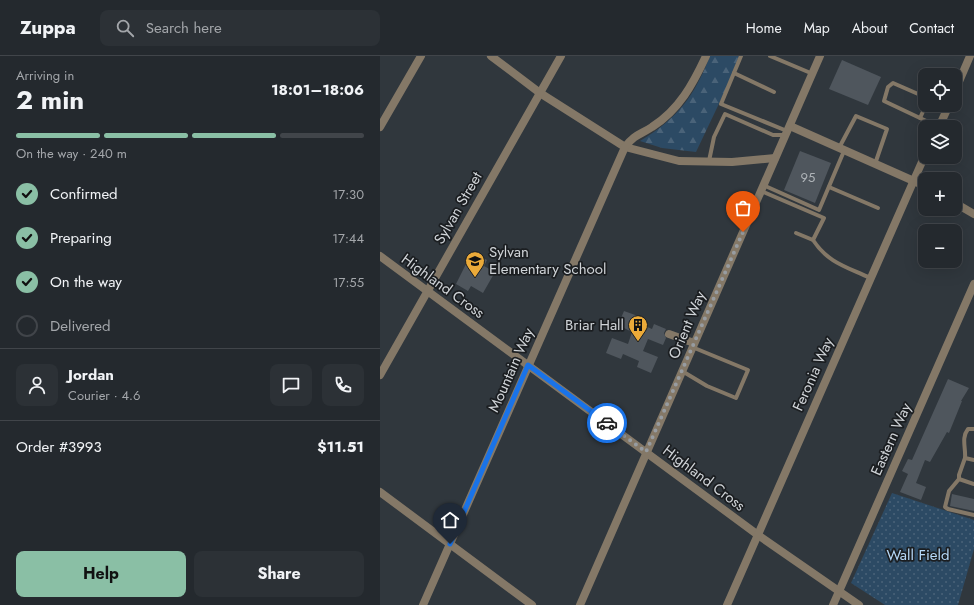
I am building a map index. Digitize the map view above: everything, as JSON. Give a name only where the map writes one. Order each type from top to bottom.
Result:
[{"type":"street","points":[[380,127],[421,56]]},
{"type":"street","points":[[491,56],[540,93],[625,146],[679,161],[732,162],[775,158]]},
{"type":"street","name":"Sylvan Street","points":[[380,375],[561,56]]},
{"type":"street","points":[[625,146],[635,135],[652,127],[672,111],[692,87],[706,56]]},
{"type":"street","name":"Orient Way","points":[[580,605],[820,56]]},
{"type":"street","points":[[962,75],[970,56]]},
{"type":"street","points":[[788,131],[841,150],[918,182]]},
{"type":"street","name":"Mountain Way","points":[[423,605],[625,146]]},
{"type":"street","name":"Feronia Way","points":[[727,605],[921,164]]},
{"type":"street","points":[[962,207],[974,214]]},
{"type":"street","name":"Highland Cross","points":[[380,256],[758,535],[859,605]]},
{"type":"street","name":"Eastern Way","points":[[833,605],[974,284]]},
{"type":"street","points":[[669,334],[693,345]]},
{"type":"street","points":[[380,492],[532,605]]},
{"type":"lane","points":[[741,56],[721,104],[788,131]]},
{"type":"lane","points":[[770,56],[813,74]]},
{"type":"lane","points":[[734,73],[774,92]]},
{"type":"lane","points":[[918,94],[893,83],[888,87],[884,101],[924,120]]},
{"type":"lane","points":[[920,118],[923,112]]},
{"type":"lane","points":[[709,162],[714,137],[725,114],[773,135],[788,131]]},
{"type":"lane","points":[[762,188],[819,210],[829,188],[841,150],[856,116],[886,129],[875,164]]},
{"type":"lane","points":[[762,188],[824,218],[813,240]]},
{"type":"lane","points":[[829,188],[878,208]]},
{"type":"lane","points":[[796,233],[813,240],[829,259],[870,278]]},
{"type":"lane","points":[[682,371],[736,398],[748,370],[711,355],[693,345]]},
{"type":"lane","points":[[974,428],[968,429],[966,433],[964,443],[965,458],[958,475],[959,479],[949,491],[945,507],[974,515]]},
{"type":"lane","points":[[965,458],[974,460]]},
{"type":"lane","points":[[959,479],[974,484]]},
{"type":"green space","points":[[710,56],[739,56],[725,91],[696,152],[662,148],[640,141],[665,124],[675,115],[691,95]]},
{"type":"green space","name":"Wall Field","points":[[892,493],[974,520],[974,549],[958,605],[885,605],[851,583]]},
{"type":"building","points":[[842,60],[881,77],[868,105],[829,89]]},
{"type":"building","points":[[800,151],[831,163],[815,203],[784,190]]},
{"type":"building","name":"Sylvan Elementary School","points":[[472,252],[487,260],[484,266],[495,272],[483,293],[471,286],[468,291],[456,284]]},
{"type":"building","name":"Briar Hall","points":[[624,311],[638,316],[636,322],[652,329],[654,324],[666,329],[664,333],[666,338],[663,345],[648,339],[643,351],[658,357],[651,373],[637,367],[639,361],[623,354],[621,359],[606,353],[612,338],[628,344],[632,332],[618,325]]},
{"type":"building","points":[[948,379],[969,388],[961,401],[949,433],[947,432],[930,462],[925,460],[916,483],[926,487],[921,500],[900,492],[908,474],[902,471],[908,459],[912,460]]},
{"type":"building","points":[[952,494],[974,499],[974,511],[950,506]]},
{"type":"way so far","points":[[607,423],[646,452],[743,232]]},
{"type":"place","name":"Sylvan Elementary School","points":[[475,278]]},
{"type":"place","name":"Briar Hall","points":[[638,342]]},
{"type":"route","points":[[450,544],[528,365],[607,423]]}]
